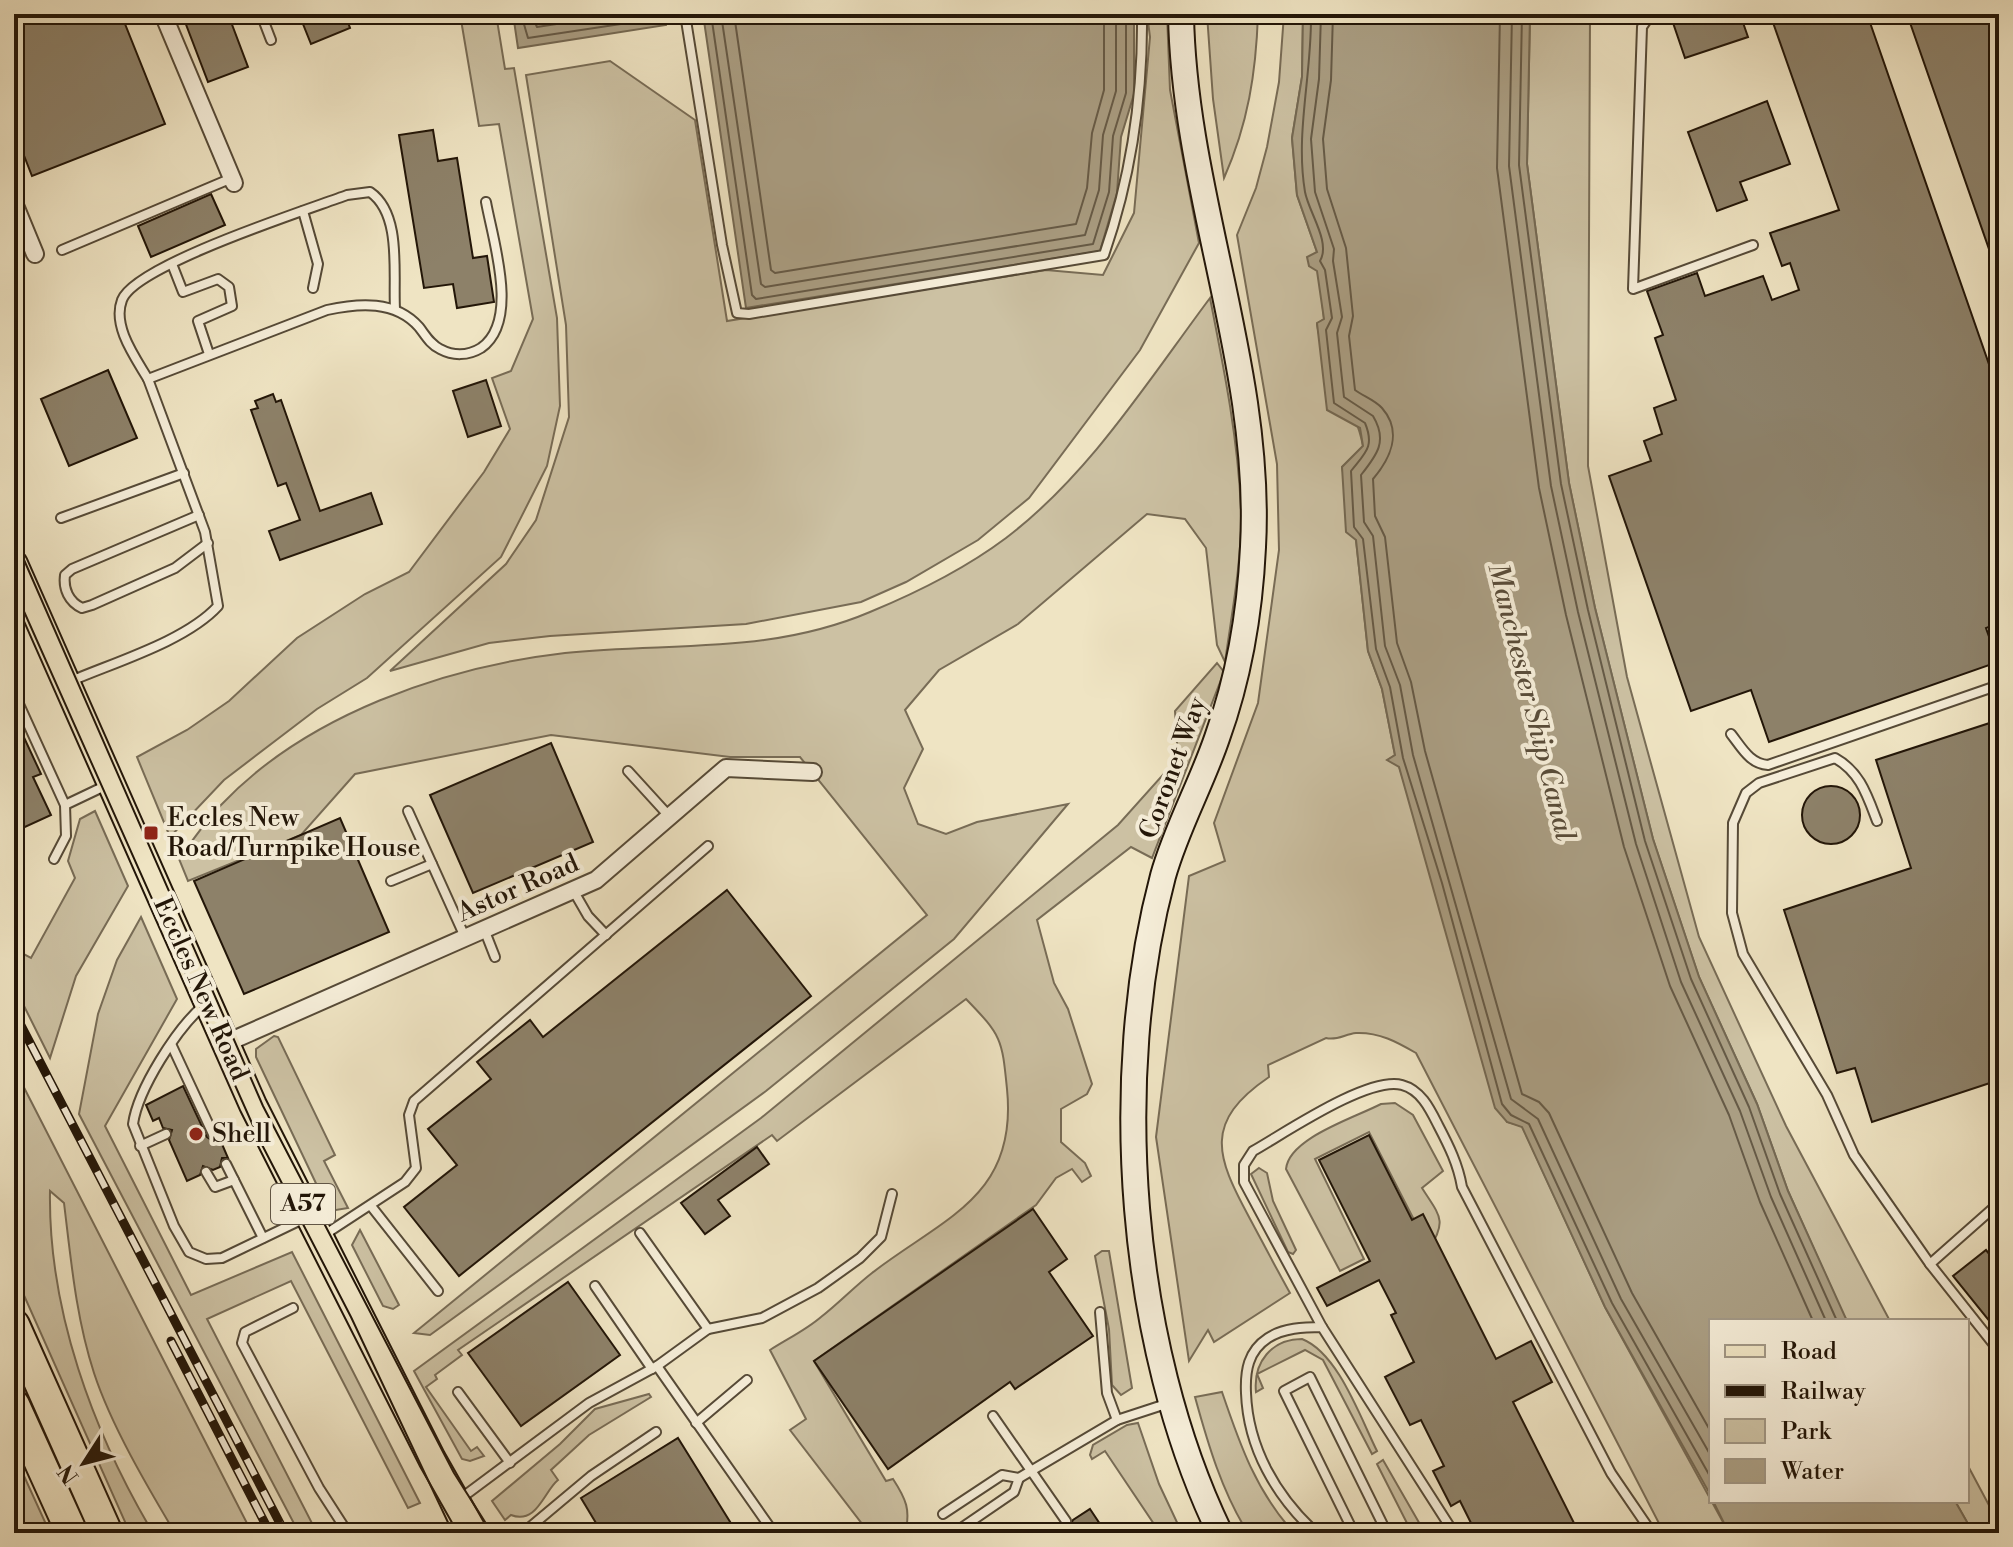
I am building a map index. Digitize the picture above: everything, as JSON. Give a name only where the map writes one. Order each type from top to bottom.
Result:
[{"type":"highway","points":[[14,1325],[107,1533]]},
{"type":"highway","points":[[14,1405],[72,1533]]},
{"type":"main road","name":"Eccles New Road","points":[[14,564],[224,1044],[314,1226],[474,1533]]},
{"type":"street","points":[[163,14],[233,180]]},
{"type":"street","name":"Coronet Way","points":[[1181,14],[1192,140],[1232,342],[1253,489],[1253,546],[1239,667],[1217,739],[1165,871],[1143,959],[1133,1111],[1135,1194],[1169,1403],[1191,1470],[1220,1533]]},
{"type":"street","points":[[14,203],[35,254]]},
{"type":"street","name":"Astor Road","points":[[224,1044],[596,880],[726,768],[813,772]]},
{"type":"lane","points":[[261,14],[271,40]]},
{"type":"lane","points":[[685,14],[722,245],[737,313],[749,314],[1104,255],[1125,194],[1140,96],[1142,14]]},
{"type":"lane","points":[[1651,14],[1642,27],[1633,289],[1753,245]]},
{"type":"lane","points":[[62,250],[233,180]]},
{"type":"lane","points":[[67,683],[207,617],[218,606],[208,543],[199,515],[148,379],[128,343],[119,309],[131,287],[172,264],[303,211],[370,192],[383,201],[390,217],[395,309]]},
{"type":"lane","points":[[148,379],[327,310],[349,305],[395,309],[418,326],[432,345],[452,354],[476,351],[488,343],[500,321],[503,302],[486,202]]},
{"type":"lane","points":[[303,211],[318,264],[313,288]]},
{"type":"lane","points":[[172,264],[183,292],[218,279],[229,287],[232,306],[198,321],[209,354]]},
{"type":"lane","points":[[61,518],[184,473]]},
{"type":"lane","points":[[199,515],[72,569],[65,575],[66,590],[74,605],[82,608],[92,605],[175,568],[208,543]]},
{"type":"lane","points":[[1731,734],[1749,758],[1768,765],[1999,685]]},
{"type":"lane","points":[[18,702],[65,805],[66,836],[54,859]]},
{"type":"lane","points":[[1877,821],[1863,786],[1850,766],[1835,758],[1759,783],[1746,793],[1733,823],[1732,913],[1743,954],[1827,1095],[1854,1155],[1930,1264],[1999,1351]]},
{"type":"lane","points":[[628,771],[670,817]]},
{"type":"lane","points":[[65,805],[111,783]]},
{"type":"lane","points":[[408,811],[466,938]]},
{"type":"lane","points":[[206,1003],[191,1016],[172,1046],[135,1112],[133,1124],[174,1226],[189,1252],[206,1259],[222,1258],[263,1238],[314,1226],[371,1206],[405,1182],[416,1168],[409,1115],[414,1101],[708,846]]},
{"type":"lane","points":[[391,881],[432,864]]},
{"type":"lane","points":[[573,890],[588,916],[606,935]]},
{"type":"lane","points":[[484,929],[495,957]]},
{"type":"lane","points":[[172,1046],[213,1134]]},
{"type":"lane","points":[[1454,1533],[1322,1327],[1244,1182],[1244,1165],[1253,1151],[1367,1090],[1388,1083],[1405,1085],[1430,1108],[1459,1166],[1462,1187],[1611,1473],[1652,1533]]},
{"type":"lane","points":[[140,1146],[166,1134]]},
{"type":"lane","points":[[226,1164],[263,1238]]},
{"type":"lane","points":[[206,1172],[215,1187],[234,1180]]},
{"type":"lane","points":[[456,1501],[589,1403],[655,1367],[708,1329],[762,1318],[818,1288],[860,1258],[881,1237],[892,1194]]},
{"type":"lane","points":[[1930,1264],[1999,1203]]},
{"type":"lane","points":[[371,1206],[438,1291]]},
{"type":"lane","points":[[640,1233],[708,1329]]},
{"type":"lane","points":[[595,1286],[774,1533]]},
{"type":"lane","points":[[293,1308],[245,1332],[242,1343],[341,1528],[348,1533]]},
{"type":"lane","points":[[1100,1312],[1107,1393],[1117,1420]]},
{"type":"lane","points":[[1316,1533],[1292,1511],[1250,1435],[1245,1377],[1250,1356],[1268,1337],[1292,1329],[1322,1327]]},
{"type":"lane","points":[[1354,1533],[1284,1391],[1310,1377],[1387,1533]]},
{"type":"lane","points":[[696,1423],[747,1380]]},
{"type":"lane","points":[[458,1392],[510,1463]]},
{"type":"lane","points":[[954,1533],[1014,1492],[1019,1478],[1031,1469],[1117,1420],[1169,1403]]},
{"type":"lane","points":[[993,1416],[1066,1521]]},
{"type":"lane","points":[[523,1533],[591,1476],[656,1432]]},
{"type":"lane","points":[[943,1514],[1002,1475],[1019,1478]]},
{"type":"lane","points":[[535,1524],[540,1533]]},
{"type":"green space","points":[[460,14],[496,14],[505,69],[514,68],[557,318],[560,406],[547,466],[501,557],[367,678],[317,709],[224,780],[170,837],[137,757],[187,730],[229,701],[297,638],[365,594],[409,572],[484,472],[510,429],[492,378],[511,371],[533,319],[499,124],[479,126]]},
{"type":"green space","points":[[1147,14],[1167,14],[1170,90],[1199,243],[1140,350],[1029,498],[978,540],[906,582],[861,602],[746,624],[550,636],[489,643],[390,671],[506,564],[536,520],[569,417],[566,325],[526,75],[610,61],[695,120],[727,321],[1046,270],[1103,275],[1134,213],[1150,37]]},
{"type":"green space","points":[[1207,14],[1258,14],[1249,98],[1224,178],[1213,99]]},
{"type":"green space","points":[[1284,14],[1303,14],[1302,77],[1292,138],[1297,195],[1317,252],[1324,319],[1317,324],[1320,340],[1363,446],[1342,467],[1356,540],[1368,651],[1382,689],[1395,755],[1388,760],[1399,766],[1507,1122],[1522,1126],[1605,1307],[1709,1497],[1709,1503],[1713,1503],[1729,1533],[1664,1533],[1416,1053],[1380,1036],[1356,1033],[1326,1038],[1268,1065],[1269,1077],[1233,1109],[1225,1125],[1223,1158],[1238,1195],[1290,1293],[1214,1342],[1208,1330],[1189,1361],[1156,1137],[1189,876],[1225,861],[1214,823],[1258,703],[1279,550],[1277,464],[1237,235],[1256,188],[1279,82]]},
{"type":"green space","points":[[1530,14],[1590,14],[1588,466],[1627,677],[1699,937],[1786,1126],[1889,1319],[1846,1319],[1843,1314],[1788,1191],[1757,1104],[1699,977],[1653,839],[1595,608],[1569,483],[1527,164]]},
{"type":"green space","points":[[1210,298],[1234,430],[1241,510],[1238,567],[1225,662],[1217,645],[1206,548],[1185,519],[1147,514],[1018,624],[939,670],[905,710],[923,749],[904,788],[918,824],[946,834],[977,822],[1068,804],[954,939],[766,1091],[430,1335],[414,1333],[927,915],[800,757],[730,757],[551,735],[355,774],[301,835],[188,881],[179,859],[204,825],[255,773],[294,745],[380,700],[425,684],[472,670],[565,653],[719,644],[794,635],[870,612],[940,579],[1006,538],[1064,486],[1116,426]]},
{"type":"green space","points":[[1217,663],[1224,672],[1152,858],[1131,847],[1037,920],[1054,983],[1068,1009],[1092,1084],[1087,1094],[1061,1109],[1061,1142],[1085,1163],[1091,1176],[1082,1182],[1072,1169],[1056,1178],[1036,1205],[814,1361],[886,1481],[893,1479],[901,1493],[907,1511],[905,1533],[861,1533],[866,1529],[790,1430],[806,1419],[770,1350],[815,1322],[872,1273],[949,1219],[988,1180],[1001,1156],[1007,1126],[1005,1072],[998,1039],[966,999],[777,1141],[772,1135],[458,1350],[462,1355],[435,1375],[437,1379],[426,1387],[471,1451],[477,1447],[484,1456],[470,1461],[462,1459],[414,1371],[761,1118],[1118,825],[1178,758],[1175,711]]},
{"type":"green space","points":[[95,811],[128,886],[76,976],[50,1058],[14,986],[14,949],[31,958],[75,878],[68,861],[80,819]]},
{"type":"green space","points":[[141,917],[177,999],[105,1126],[191,1295],[292,1252],[420,1503],[408,1508],[291,1281],[207,1319],[317,1533],[299,1533],[79,1114],[98,1014],[117,960]]},
{"type":"green space","points":[[274,1036],[278,1037],[335,1155],[324,1161],[348,1208],[330,1211],[256,1057],[256,1049]]},
{"type":"green space","points":[[14,1068],[252,1533],[175,1533],[164,1515],[101,1393],[78,1310],[64,1203],[50,1191],[51,1236],[57,1280],[78,1369],[111,1454],[153,1533],[130,1533],[14,1273]]},
{"type":"green space","points":[[1395,1103],[1413,1115],[1443,1171],[1422,1188],[1437,1212],[1438,1231],[1429,1249],[1369,1132],[1315,1159],[1364,1259],[1340,1271],[1286,1169],[1298,1148],[1324,1130],[1381,1104]]},
{"type":"green space","points":[[1259,1168],[1267,1173],[1273,1201],[1296,1250],[1293,1254],[1288,1252],[1251,1174]]},
{"type":"green space","points":[[360,1230],[399,1305],[393,1309],[383,1306],[352,1245]]},
{"type":"green space","points":[[1109,1251],[1132,1388],[1121,1395],[1112,1385],[1109,1329],[1095,1256]]},
{"type":"green space","points":[[1302,1339],[1315,1346],[1347,1388],[1377,1451],[1372,1454],[1323,1360],[1305,1350],[1257,1374],[1267,1354],[1282,1343]]},
{"type":"green space","points":[[1257,1374],[1263,1388],[1256,1392],[1256,1381]]},
{"type":"green space","points":[[1222,1392],[1259,1484],[1294,1533],[1248,1533],[1239,1517],[1217,1467],[1195,1397]]},
{"type":"green space","points":[[649,1394],[651,1397],[589,1435],[551,1470],[558,1480],[534,1511],[520,1517],[511,1515],[505,1520],[492,1501],[560,1444],[595,1409]]},
{"type":"green space","points":[[1138,1423],[1159,1484],[1182,1533],[1160,1533],[1105,1451],[1092,1459],[1090,1455],[1093,1445],[1127,1425]]},
{"type":"green space","points":[[14,1454],[50,1533],[14,1533]]},
{"type":"green space","points":[[1383,1460],[1425,1533],[1412,1533],[1377,1464]]},
{"type":"green space","points":[[1969,1468],[1999,1524],[1999,1533],[1963,1533],[1967,1522],[1956,1503],[1969,1503]]},
{"type":"water","points":[[513,14],[665,14],[666,25],[518,48]]},
{"type":"water","points":[[703,14],[1134,14],[1134,94],[1121,137],[1117,193],[1100,251],[746,308]]},
{"type":"water","name":"Manchester Ship Canal","points":[[1303,14],[1530,14],[1527,164],[1569,483],[1595,608],[1653,839],[1699,977],[1757,1104],[1788,1191],[1846,1319],[1709,1319],[1709,1492],[1605,1307],[1522,1127],[1507,1122],[1495,1108],[1399,767],[1387,760],[1395,755],[1382,689],[1368,651],[1356,540],[1346,532],[1342,467],[1363,446],[1360,428],[1327,410],[1317,323],[1324,319],[1317,271],[1309,266],[1307,257],[1317,252],[1297,195],[1292,138],[1302,77]]},
{"type":"water","points":[[1714,1503],[1956,1503],[1967,1522],[1963,1533],[1729,1533]]},
{"type":"building","points":[[38,14],[121,14],[165,124],[32,176],[14,130],[14,23]]},
{"type":"building","points":[[182,14],[228,14],[248,67],[208,82]]},
{"type":"building","points":[[299,14],[345,14],[350,28],[311,44]]},
{"type":"building","points":[[1670,14],[1740,14],[1748,37],[1685,58]]},
{"type":"building","points":[[1770,14],[1867,14],[1999,393],[1999,623],[1986,628],[1998,662],[1769,742],[1751,690],[1691,711],[1609,476],[1651,461],[1644,441],[1662,434],[1654,408],[1676,400],[1655,338],[1663,335],[1647,291],[1697,273],[1705,296],[1763,276],[1772,300],[1799,290],[1790,263],[1782,266],[1770,233],[1839,210]]},
{"type":"building","points":[[1907,14],[1999,14],[1997,272]]},
{"type":"building","points":[[1767,101],[1790,164],[1740,182],[1747,200],[1717,211],[1688,132]]},
{"type":"building","points":[[433,130],[438,161],[457,158],[473,258],[487,256],[494,302],[457,308],[453,284],[424,288],[399,135]]},
{"type":"building","points":[[211,194],[225,225],[151,257],[138,226]]},
{"type":"building","points":[[108,370],[137,438],[69,466],[41,399]]},
{"type":"building","points":[[486,380],[501,426],[468,437],[453,391]]},
{"type":"building","points":[[273,394],[276,402],[281,400],[320,511],[371,493],[382,524],[280,560],[269,531],[300,520],[286,483],[278,486],[251,410],[258,408],[255,401]]},
{"type":"building","points":[[14,716],[41,774],[33,777],[51,815],[14,832]]},
{"type":"building","points":[[1999,720],[1999,1080],[1872,1122],[1855,1068],[1837,1073],[1784,910],[1911,868],[1876,760]]},
{"type":"building","points":[[551,743],[593,842],[473,893],[430,795]]},
{"type":"building","points":[[1831,786],[1852,794],[1860,815],[1852,836],[1831,844],[1810,836],[1802,815],[1810,794]]},
{"type":"building","points":[[340,818],[389,932],[244,994],[194,881]]},
{"type":"building","points":[[727,890],[811,996],[459,1276],[404,1207],[457,1165],[428,1129],[491,1079],[477,1062],[530,1020],[543,1037]]},
{"type":"building","points":[[183,1086],[207,1137],[213,1141],[219,1137],[228,1158],[222,1158],[220,1167],[213,1170],[203,1166],[200,1175],[187,1181],[169,1140],[172,1130],[163,1128],[159,1118],[153,1121],[146,1105]]},
{"type":"building","points":[[1369,1135],[1412,1220],[1423,1214],[1496,1359],[1531,1341],[1552,1382],[1513,1402],[1579,1533],[1476,1533],[1460,1501],[1451,1506],[1433,1471],[1444,1466],[1421,1420],[1410,1425],[1385,1377],[1414,1362],[1391,1315],[1396,1313],[1379,1280],[1327,1306],[1317,1288],[1370,1261],[1319,1160]]},
{"type":"building","points":[[757,1147],[769,1164],[718,1200],[730,1216],[705,1234],[681,1203]]},
{"type":"building","points":[[1033,1209],[1067,1259],[1049,1272],[1093,1336],[1015,1389],[1010,1382],[888,1469],[814,1361]]},
{"type":"building","points":[[1986,1250],[1999,1266],[1999,1333],[1953,1276]]},
{"type":"building","points":[[568,1282],[620,1355],[521,1426],[468,1353]]},
{"type":"building","points":[[678,1438],[737,1533],[602,1533],[581,1498]]},
{"type":"building","points":[[1090,1509],[1106,1533],[1054,1533],[1069,1527],[1073,1520]]},
{"type":"tram line","points":[[14,537],[263,1106],[454,1473],[492,1533]]},
{"type":"tram line","points":[[14,589],[259,1139],[351,1317],[453,1533]]},
{"type":"railway","points":[[14,1012],[285,1533]]},
{"type":"railway","points":[[171,1341],[270,1533]]},
{"type":"place","name":"Eccles New Road/Turnpike House","points":[[151,833]]},
{"type":"place","name":"Shell","points":[[196,1134]]}]
